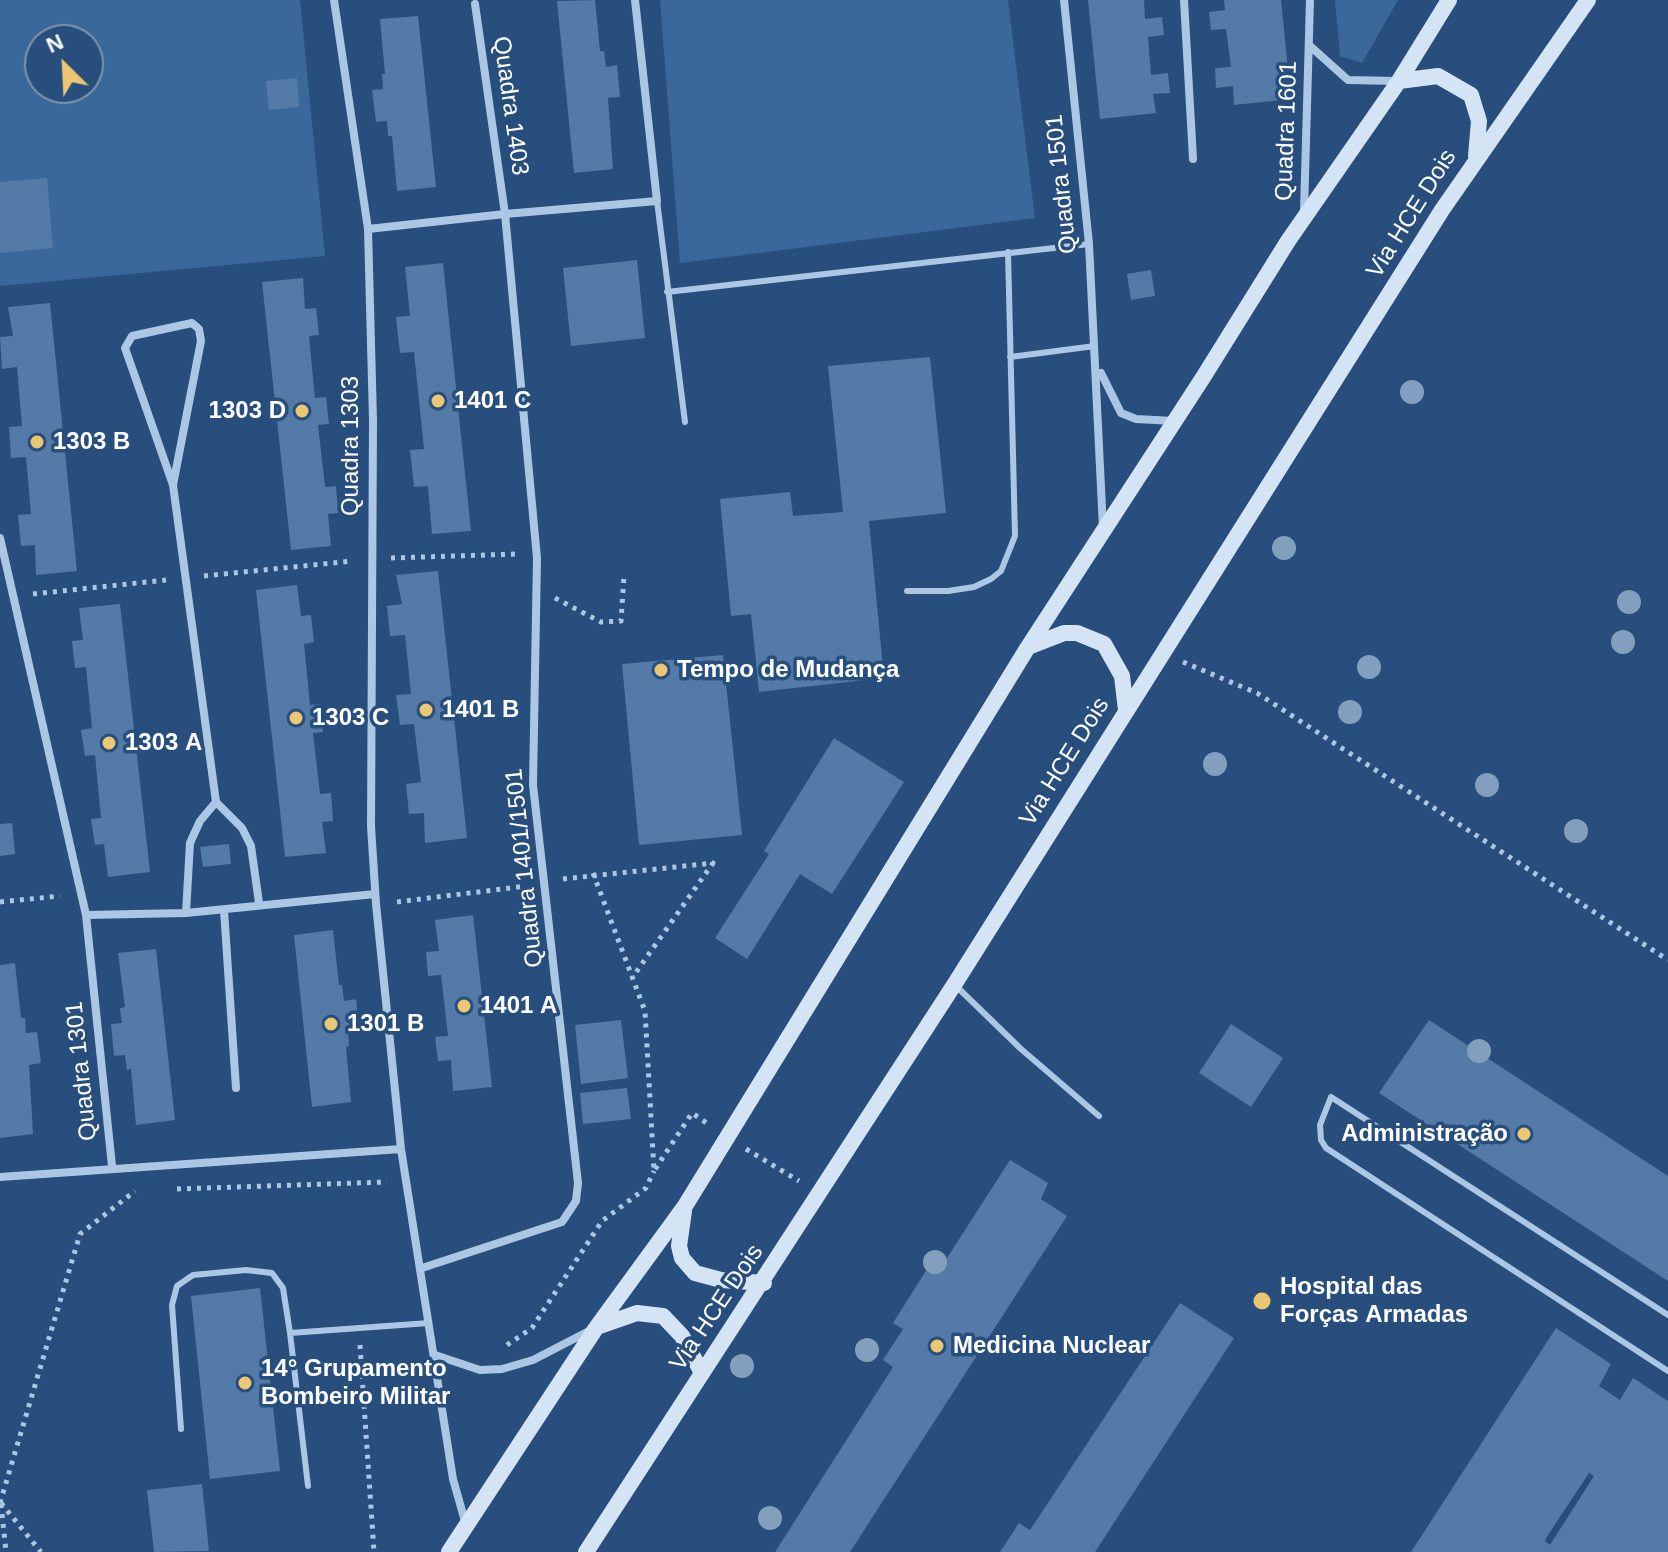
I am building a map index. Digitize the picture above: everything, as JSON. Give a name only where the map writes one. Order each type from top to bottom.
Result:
[{"type":"main road","points":[[449,1552],[596,1328],[685,1206],[1028,647],[1304,217],[1399,81],[1449,0]]},
{"type":"main road","name":"Via HCE Dois","points":[[586,1552],[764,1283],[1476,158],[1588,0]]},
{"type":"main road","points":[[1399,81],[1438,76],[1471,95],[1479,121],[1476,158]]},
{"type":"main road","points":[[1028,647],[1064,633],[1077,633],[1104,644],[1122,676],[1126,710]]},
{"type":"main road","points":[[685,1206],[678,1237],[687,1265],[706,1278],[764,1283]]},
{"type":"main road","points":[[596,1328],[637,1313],[663,1316],[682,1336],[702,1373]]},
{"type":"street","name":"Quadra 1303","points":[[334,0],[368,229],[373,420],[371,826],[375,899]]},
{"type":"street","points":[[368,229],[657,201],[635,0]]},
{"type":"street","name":"Quadra 1501","points":[[1064,0],[1098,364],[1103,533]]},
{"type":"street","points":[[1184,0],[1193,159]]},
{"type":"street","name":"Quadra 1601","points":[[1304,217],[1310,0]]},
{"type":"street","name":"Quadra 1403","points":[[475,4],[505,214]]},
{"type":"street","name":"Quadra 1601","points":[[1310,46],[1348,80],[1399,81]]},
{"type":"street","name":"Quadra 1401/1501","points":[[422,1268],[562,1222],[576,1201],[578,1183],[533,785],[537,553],[505,214]]},
{"type":"street","points":[[173,485],[201,341],[199,329],[192,323],[132,336],[126,344],[173,485],[216,802],[242,828],[251,846],[259,903]]},
{"type":"street","name":"Quadra 1501","points":[[1098,364],[1113,403],[1121,413],[1136,419],[1174,421]]},
{"type":"street","points":[[0,538],[86,915],[186,913],[259,903],[375,899],[401,1149],[453,1479],[466,1527]]},
{"type":"street","points":[[186,913],[190,843],[200,821],[216,802]]},
{"type":"street","points":[[224,910],[236,1088]]},
{"type":"street","name":"Quadra 1301","points":[[86,915],[112,1166],[401,1149]]},
{"type":"street","points":[[0,1177],[112,1166]]},
{"type":"street","points":[[435,1355],[480,1370],[502,1369],[533,1360],[596,1328]]},
{"type":"lane","points":[[657,201],[685,422]]},
{"type":"lane","points":[[667,292],[1089,244]]},
{"type":"lane","points":[[907,591],[974,587],[1001,571],[1009,558],[1015,536],[1008,252]]},
{"type":"lane","points":[[1010,357],[1095,346]]},
{"type":"lane","points":[[954,985],[1021,1049],[1099,1116]]},
{"type":"lane","points":[[1668,1315],[1331,1097],[1320,1125],[1321,1140],[1326,1148],[1665,1370],[1668,1360]]},
{"type":"lane","points":[[181,1429],[172,1305],[181,1281],[193,1275],[246,1270],[272,1273],[283,1288],[308,1486]]},
{"type":"lane","points":[[290,1333],[429,1323]]},
{"type":"path","points":[[13,596],[371,559],[537,553]]},
{"type":"path","points":[[537,589],[601,622],[621,621],[624,576]]},
{"type":"path","points":[[1163,655],[1257,693],[1668,960]]},
{"type":"path","points":[[375,899],[546,882],[593,873],[713,863],[632,978]]},
{"type":"path","points":[[593,873],[645,1011],[654,1171]]},
{"type":"path","points":[[0,902],[81,894]]},
{"type":"path","points":[[502,1369],[507,1342],[532,1328],[602,1221],[646,1188],[692,1113],[725,1137],[819,1192]]},
{"type":"path","points":[[163,1190],[407,1181]]},
{"type":"path","points":[[6,1552],[0,1501],[80,1234],[133,1191],[148,1190]]},
{"type":"path","points":[[359,1329],[374,1552]]},
{"type":"path","points":[[0,1501],[41,1552]]},
{"type":"shaded area","points":[[0,0],[300,0],[325,256],[0,286]]},
{"type":"shaded area","points":[[660,0],[1008,0],[1035,218],[680,263]]},
{"type":"shaded area","points":[[1335,0],[1398,0],[1362,63],[1340,56]]},
{"type":"building","points":[[595,0],[600,51],[604,51],[606,67],[617,65],[620,97],[608,98],[613,169],[574,173],[557,1]]},
{"type":"building","points":[[1088,0],[1144,0],[1145,19],[1162,17],[1164,35],[1148,37],[1151,75],[1168,73],[1170,93],[1153,94],[1156,113],[1100,119]]},
{"type":"building","points":[[1224,0],[1281,0],[1291,99],[1234,105],[1233,86],[1216,88],[1215,68],[1231,67],[1226,29],[1211,30],[1209,12],[1225,10]]},
{"type":"building","points":[[418,16],[436,187],[397,191],[392,136],[388,136],[387,121],[376,122],[372,90],[383,89],[382,74],[385,74],[380,19]]},
{"type":"building","points":[[297,78],[299,107],[269,110],[266,81]]},
{"type":"building","points":[[47,178],[53,248],[0,253],[0,182]]},
{"type":"building","points":[[637,260],[645,338],[571,346],[563,268]]},
{"type":"building","name":"1401 C","points":[[443,263],[471,531],[432,534],[428,486],[414,487],[410,450],[424,449],[414,352],[400,353],[396,317],[410,316],[405,267]]},
{"type":"building","points":[[1151,270],[1155,296],[1131,300],[1127,274]]},
{"type":"building","name":"1303 D","points":[[303,278],[305,309],[316,308],[319,335],[309,336],[315,398],[326,397],[329,424],[318,425],[325,487],[336,486],[338,513],[328,514],[331,546],[291,550],[262,282]]},
{"type":"building","name":"1303 B","points":[[50,303],[77,571],[36,575],[35,545],[21,546],[18,515],[31,514],[26,457],[11,458],[9,427],[22,426],[17,367],[2,369],[0,337],[13,336],[8,307]]},
{"type":"building","points":[[930,357],[946,513],[869,521],[884,678],[759,692],[751,614],[731,616],[720,499],[790,492],[793,516],[843,512],[828,366]]},
{"type":"building","name":"1401 B","points":[[438,571],[467,838],[425,843],[424,813],[409,814],[406,784],[421,782],[414,724],[400,725],[396,695],[411,694],[405,635],[390,636],[387,606],[402,604],[396,575]]},
{"type":"building","name":"1303 C","points":[[297,585],[301,616],[311,615],[314,642],[304,644],[310,705],[321,704],[323,732],[313,733],[320,794],[331,793],[333,821],[322,822],[326,853],[285,857],[256,590]]},
{"type":"building","name":"1303 A","points":[[120,604],[150,872],[108,877],[104,844],[95,845],[91,819],[101,818],[95,755],[85,756],[81,730],[92,728],[86,667],[75,668],[72,641],[83,640],[79,608]]},
{"type":"building","points":[[723,655],[742,835],[639,845],[622,664]]},
{"type":"building","points":[[834,738],[904,782],[832,894],[800,874],[747,959],[715,938],[769,854],[764,851]]},
{"type":"building","points":[[12,823],[15,854],[0,856],[0,824]]},
{"type":"building","points":[[229,844],[231,864],[203,867],[200,847]]},
{"type":"building","name":"1401 A","points":[[473,915],[492,1087],[453,1091],[451,1060],[438,1061],[435,1037],[448,1036],[441,975],[428,976],[426,952],[439,951],[435,920]]},
{"type":"building","name":"1301 B","points":[[333,930],[339,985],[342,985],[344,1001],[356,999],[359,1031],[348,1032],[349,1046],[346,1047],[351,1102],[312,1107],[294,935]]},
{"type":"building","points":[[156,949],[175,1120],[136,1125],[131,1069],[127,1070],[125,1055],[114,1056],[111,1024],[122,1023],[120,1008],[125,1007],[118,953]]},
{"type":"building","points":[[15,963],[21,1018],[25,1018],[26,1033],[37,1032],[41,1063],[29,1065],[33,1134],[0,1138],[0,965]]},
{"type":"building","points":[[621,1020],[628,1078],[581,1084],[575,1025]]},
{"type":"building","name":"Administração","points":[[1429,1020],[1668,1176],[1668,1281],[1379,1093]]},
{"type":"building","points":[[1231,1024],[1283,1058],[1251,1107],[1199,1073]]},
{"type":"building","points":[[627,1088],[631,1119],[583,1124],[580,1093]]},
{"type":"building","name":"Medicina Nuclear","points":[[1010,1160],[1048,1183],[1041,1199],[1067,1216],[850,1552],[775,1552],[893,1367],[883,1360],[903,1329],[893,1323],[929,1266],[938,1272]]},
{"type":"building","points":[[260,1288],[280,1471],[210,1479],[191,1296]]},
{"type":"building","name":"Hospital das Forças Armadas","points":[[1180,1303],[1234,1338],[1095,1552],[1000,1552],[1019,1523],[1030,1530]]},
{"type":"building","points":[[1556,1328],[1611,1364],[1599,1386],[1620,1400],[1633,1378],[1668,1401],[1668,1552],[1411,1552]],"holes":[[[1589,1473],[1594,1476],[1550,1545],[1546,1538]]]},
{"type":"building","points":[[202,1484],[209,1551],[154,1552],[147,1490]]},
{"type":"place","name":"1401 C","points":[[438,401]]},
{"type":"place","name":"1303 D","points":[[302,411]]},
{"type":"place","name":"1303 B","points":[[37,442]]},
{"type":"place","name":"Tempo de Mudança","points":[[661,670]]},
{"type":"place","name":"1401 B","points":[[426,710]]},
{"type":"place","name":"1303 C","points":[[296,718]]},
{"type":"place","name":"1303 A","points":[[109,743]]},
{"type":"place","name":"1401 A","points":[[464,1006]]},
{"type":"place","name":"1301 B","points":[[331,1024]]},
{"type":"place","name":"Administração","points":[[1524,1134]]},
{"type":"place","name":"Hospital das Forças Armadas","points":[[1262,1301]]},
{"type":"place","name":"Medicina Nuclear","points":[[937,1346]]},
{"type":"place","name":"14° Grupamento Bombeiro Militar","points":[[245,1383]]}]
